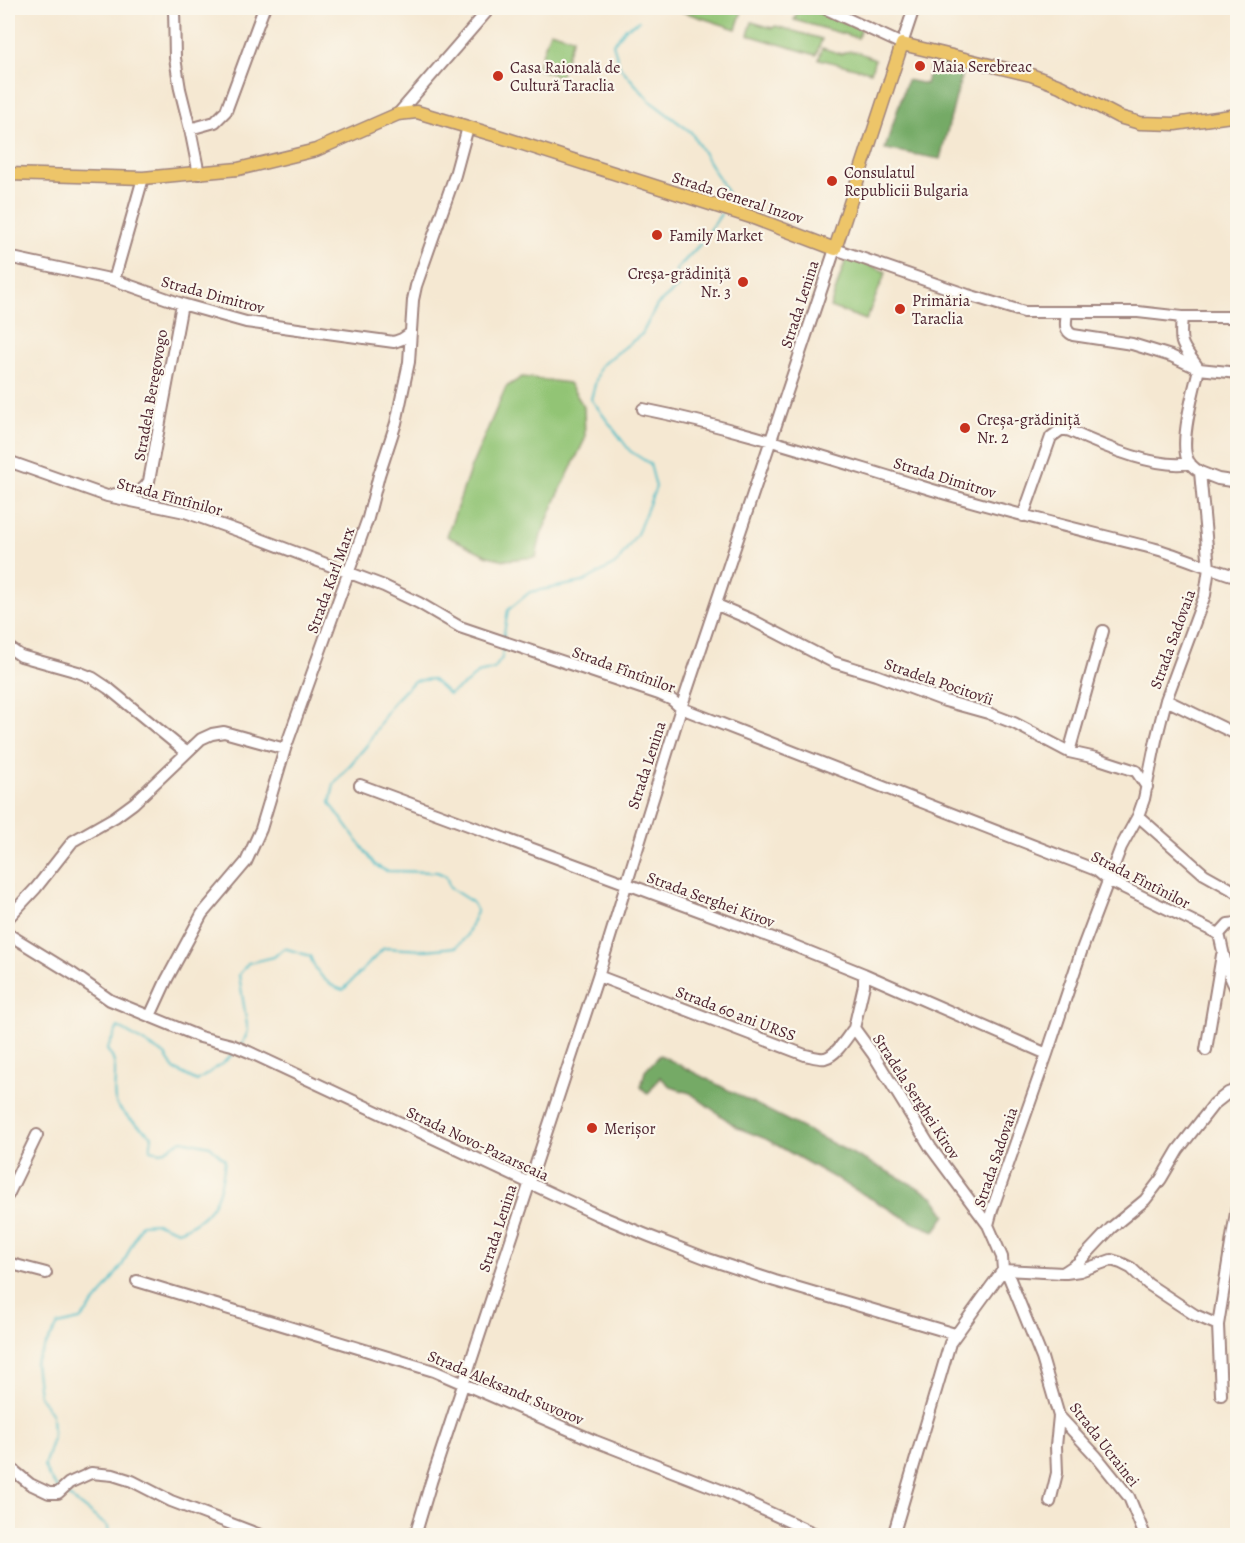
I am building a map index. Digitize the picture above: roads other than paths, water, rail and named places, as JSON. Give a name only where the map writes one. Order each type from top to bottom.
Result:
[{"type":"main road","points":[[902,44],[1031,75],[1060,86],[1119,117],[1140,123],[1175,123],[1238,115]]},
{"type":"main road","name":"Strada Lenina","points":[[835,249],[902,44]]},
{"type":"main road","name":"Strada General Inzov","points":[[398,114],[417,112],[468,127],[751,217],[835,249]]},
{"type":"main road","points":[[8,174],[143,178],[238,169],[316,150],[398,114]]},
{"type":"street","points":[[174,8],[175,58],[199,174]]},
{"type":"street","points":[[190,129],[215,122],[226,111],[264,8]]},
{"type":"street","points":[[398,114],[490,8]]},
{"type":"street","points":[[824,8],[902,44]]},
{"type":"street","name":"Strada Lenina","points":[[902,44],[914,8]]},
{"type":"street","name":"Strada Karl Marx","points":[[150,1016],[202,914],[236,876],[252,853],[261,829],[285,749],[350,574],[368,518],[396,423],[409,362],[416,286],[455,175],[468,127]]},
{"type":"street","points":[[114,280],[143,178]]},
{"type":"street","name":"Strada Lenina","points":[[415,1536],[463,1383],[598,976],[681,708],[835,249]]},
{"type":"street","name":"Strada General Inzov","points":[[835,249],[1015,310],[1034,313],[1138,312],[1182,317],[1238,317]]},
{"type":"street","name":"Strada Dimitrov","points":[[8,257],[114,280],[246,322],[394,342],[411,333]]},
{"type":"street","name":"Stradela Beregovogo","points":[[107,496],[141,491],[145,489],[149,481],[182,303]]},
{"type":"street","points":[[1067,312],[1065,328],[1067,333],[1132,344],[1171,356],[1199,369],[1238,373]]},
{"type":"street","points":[[1182,317],[1180,336],[1182,348],[1199,369],[1186,436],[1186,452],[1190,464],[1200,472],[1218,479],[1238,482]]},
{"type":"street","name":"Strada Dimitrov","points":[[643,410],[677,416],[771,440],[841,463],[1023,516],[1158,550],[1238,577]]},
{"type":"street","points":[[1023,516],[1052,437],[1058,431],[1065,429],[1134,456],[1166,464],[1190,464]]},
{"type":"street","name":"Strada Fîntînilor","points":[[8,461],[107,496],[185,512],[384,586],[460,627],[659,694],[672,700],[681,708],[1096,870],[1108,880],[1219,934]]},
{"type":"street","name":"Strada Sadovaia","points":[[1003,1270],[1002,1257],[988,1225],[1081,952],[1121,847],[1138,816],[1147,787],[1166,700],[1205,595],[1209,568],[1200,472]]},
{"type":"street","name":"Stradela Pocitovîi","points":[[717,604],[833,662],[876,675],[945,701],[988,713],[1014,723],[1069,752],[1136,771],[1147,787]]},
{"type":"street","points":[[1069,752],[1102,631]]},
{"type":"street","points":[[8,647],[21,656],[93,678],[186,752]]},
{"type":"street","points":[[1166,700],[1238,735]]},
{"type":"street","points":[[8,918],[74,841],[134,803],[201,740],[212,734],[224,732],[285,749]]},
{"type":"street","name":"Strada Serghei Kirov","points":[[360,785],[864,974],[1047,1054]]},
{"type":"street","points":[[1138,816],[1197,869],[1238,893]]},
{"type":"street","points":[[1238,923],[1228,924],[1219,934],[1222,955],[1230,980],[1238,992]]},
{"type":"street","name":"Strada Novo-Pazarscaia","points":[[8,934],[110,1000],[200,1037],[249,1052],[598,1215],[708,1259],[955,1334]]},
{"type":"street","points":[[1206,1050],[1222,955]]},
{"type":"street","name":"Stradela Serghei Kirov","points":[[864,974],[864,985],[854,1028],[873,1054],[931,1148],[988,1225]]},
{"type":"street","name":"Strada 60 ani URSS","points":[[598,976],[815,1057],[825,1058],[833,1053],[854,1028]]},
{"type":"street","points":[[1063,1273],[1078,1263],[1111,1228],[1145,1200],[1178,1150],[1214,1104],[1228,1093],[1238,1089]]},
{"type":"street","points":[[8,1195],[37,1134]]},
{"type":"street","points":[[1221,1395],[1218,1325],[1238,1200]]},
{"type":"street","points":[[893,1536],[945,1356],[955,1334],[1003,1270],[1063,1273],[1080,1271],[1111,1260],[1131,1268],[1168,1298],[1195,1315],[1218,1325]]},
{"type":"street","points":[[8,1263],[46,1273]]},
{"type":"street","name":"Strada Ucrainei","points":[[1003,1270],[1009,1277],[1042,1358],[1059,1416],[1096,1456],[1129,1497],[1145,1536]]},
{"type":"street","name":"Strada Aleksandr Suvorov","points":[[137,1281],[434,1371],[595,1441],[723,1491],[820,1536]]},
{"type":"street","points":[[1050,1502],[1057,1473],[1056,1446],[1059,1416]]},
{"type":"street","points":[[8,1466],[30,1485],[48,1493],[58,1492],[69,1482],[91,1473],[113,1475],[132,1481],[171,1501],[262,1536]]},
{"type":"waterway","points":[[639,21],[626,28],[613,44],[620,67],[651,102],[691,132],[728,194],[725,203]]},
{"type":"waterway","points":[[503,639],[508,610],[530,592],[583,582],[617,563],[637,534],[656,487],[650,464],[630,451],[591,399],[600,366],[642,334],[657,305],[678,287],[676,270],[703,241],[721,214]]},
{"type":"waterway","points":[[242,1045],[248,1031],[239,975],[248,963],[274,957],[284,948],[310,956],[322,977],[343,990],[384,948],[426,950],[456,947],[466,937],[477,911],[472,902],[450,888],[446,876],[437,872],[386,871],[375,865],[330,803],[334,784],[367,745],[391,705],[414,681],[432,679],[449,694],[478,673],[494,669],[502,658],[503,645]]},
{"type":"waterway","points":[[58,1489],[44,1466],[53,1438],[52,1415],[39,1395],[35,1363],[58,1325],[80,1320],[102,1294],[123,1264],[141,1224],[157,1223],[178,1231],[190,1226],[207,1212],[218,1195],[225,1160],[210,1146],[182,1140],[162,1152],[150,1150],[152,1136],[125,1115],[117,1105],[114,1093],[114,1062],[107,1050],[118,1027],[165,1055],[174,1069],[197,1081],[236,1051]]},
{"type":"waterway","points":[[63,1492],[108,1527],[109,1536]]},
{"type":"place","name":"Maia Serebreac","points":[[920,66]]},
{"type":"place","name":"Casa Raională de Cultură Taraclia","points":[[498,76]]},
{"type":"place","name":"Consulatul Republicii Bulgaria","points":[[832,181]]},
{"type":"place","name":"Family Market","points":[[657,235]]},
{"type":"place","name":"Creșa-grădiniță Nr. 3","points":[[743,282]]},
{"type":"place","name":"Primăria Taraclia","points":[[900,309]]},
{"type":"place","name":"Creșa-grădiniță Nr. 2","points":[[965,428]]},
{"type":"place","name":"Merișor","points":[[592,1128]]}]
